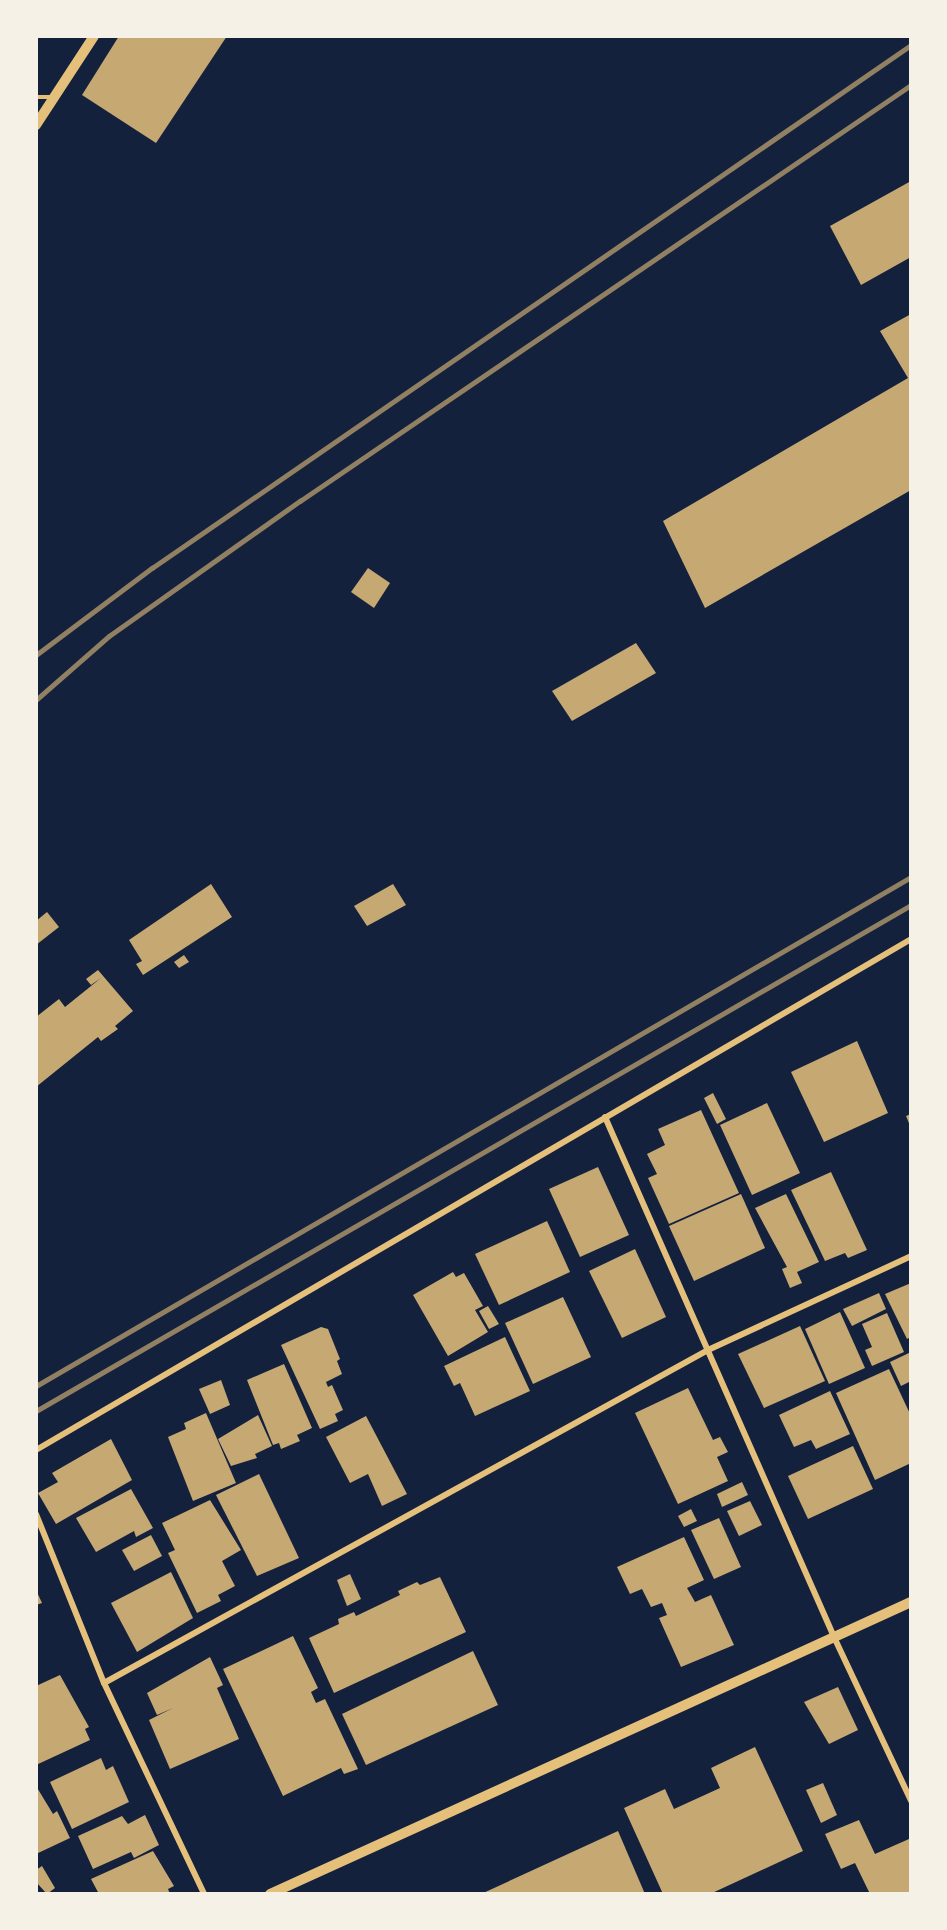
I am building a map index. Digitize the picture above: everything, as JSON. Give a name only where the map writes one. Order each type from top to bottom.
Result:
[{"type":"street","points":[[36,125],[94,36]]},
{"type":"street","points":[[36,1450],[911,939]]},
{"type":"street","points":[[605,1117],[834,1637],[911,1801]]},
{"type":"street","points":[[104,1683],[708,1350],[911,1256]]},
{"type":"street","points":[[36,1514],[104,1683],[204,1894]]},
{"type":"street","points":[[270,1894],[911,1602]]},
{"type":"lane","points":[[36,97],[56,97]]},
{"type":"building","points":[[119,36],[227,36],[156,143],[82,95]]},
{"type":"building","points":[[911,181],[911,257],[861,285],[830,226]]},
{"type":"building","points":[[911,314],[911,490],[705,608],[663,521],[908,378],[880,331]]},
{"type":"building","points":[[368,568],[390,583],[374,608],[351,592]]},
{"type":"building","points":[[636,643],[656,673],[572,721],[552,691]]},
{"type":"building","points":[[211,884],[232,917],[143,975],[136,964],[142,961],[129,940]]},
{"type":"building","points":[[393,884],[406,905],[367,926],[354,906]]},
{"type":"building","points":[[47,912],[59,927],[36,945],[36,921]]},
{"type":"building","points":[[184,955],[189,962],[179,968],[174,962]]},
{"type":"building","points":[[98,970],[133,1011],[115,1026],[118,1029],[101,1041],[98,1037],[36,1087],[36,1017],[59,999],[65,1007],[101,978],[91,985],[86,979]]},
{"type":"building","points":[[857,1041],[888,1113],[824,1142],[791,1072]]},
{"type":"building","points":[[713,1093],[726,1119],[717,1124],[704,1098]]},
{"type":"building","points":[[767,1103],[800,1173],[752,1195],[720,1125]]},
{"type":"building","points":[[701,1110],[739,1193],[669,1224],[648,1178],[657,1174],[647,1154],[665,1145],[658,1129]]},
{"type":"building","points":[[911,1114],[911,1128],[906,1116]]},
{"type":"building","points":[[598,1167],[629,1235],[580,1257],[549,1189]]},
{"type":"building","points":[[831,1172],[867,1250],[848,1258],[845,1253],[825,1261],[791,1190]]},
{"type":"building","points":[[741,1194],[765,1248],[694,1281],[669,1226]]},
{"type":"building","points":[[786,1194],[819,1262],[797,1272],[802,1283],[790,1288],[782,1269],[787,1267],[755,1208]]},
{"type":"building","points":[[547,1221],[570,1272],[499,1305],[475,1254]]},
{"type":"building","points":[[635,1249],[666,1317],[622,1338],[589,1271]]},
{"type":"building","points":[[453,1272],[456,1277],[464,1273],[483,1306],[475,1310],[488,1332],[448,1356],[413,1295]]},
{"type":"building","points":[[911,1283],[911,1337],[907,1339],[885,1294]]},
{"type":"building","points":[[879,1293],[886,1309],[852,1326],[843,1309]]},
{"type":"building","points":[[563,1297],[591,1357],[533,1384],[505,1323]]},
{"type":"building","points":[[488,1306],[499,1324],[489,1329],[479,1311]]},
{"type":"building","points":[[840,1312],[865,1368],[829,1384],[805,1329]]},
{"type":"building","points":[[887,1313],[904,1352],[872,1366],[865,1350],[872,1347],[862,1324]]},
{"type":"building","points":[[800,1326],[825,1381],[764,1408],[738,1354]]},
{"type":"building","points":[[321,1327],[328,1329],[340,1359],[337,1361],[342,1374],[326,1382],[328,1387],[332,1385],[343,1410],[335,1414],[338,1421],[320,1429],[281,1345]]},
{"type":"building","points":[[505,1337],[530,1391],[475,1416],[460,1383],[454,1386],[444,1366]]},
{"type":"building","points":[[911,1352],[911,1381],[901,1386],[890,1362]]},
{"type":"building","points":[[284,1364],[312,1428],[297,1435],[300,1441],[281,1449],[279,1443],[273,1445],[247,1380]]},
{"type":"building","points":[[889,1369],[911,1416],[911,1463],[875,1480],[836,1393]]},
{"type":"building","points":[[221,1380],[230,1405],[210,1414],[199,1389]]},
{"type":"building","points":[[688,1388],[713,1440],[720,1437],[728,1452],[717,1457],[728,1481],[678,1504],[635,1413]]},
{"type":"building","points":[[830,1391],[850,1434],[816,1449],[811,1440],[794,1447],[779,1415]]},
{"type":"building","points":[[206,1413],[236,1483],[193,1501],[168,1437],[186,1429],[184,1423]]},
{"type":"building","points":[[258,1415],[272,1446],[255,1454],[257,1458],[231,1466],[218,1439]]},
{"type":"building","points":[[366,1416],[407,1494],[382,1506],[368,1474],[350,1483],[326,1437]]},
{"type":"building","points":[[111,1439],[132,1480],[56,1524],[38,1493],[58,1482],[52,1473]]},
{"type":"building","points":[[853,1446],[873,1489],[808,1519],[788,1476]]},
{"type":"building","points":[[259,1474],[299,1558],[257,1576],[216,1495]]},
{"type":"building","points":[[742,1482],[748,1495],[722,1507],[717,1494]]},
{"type":"building","points":[[131,1489],[153,1528],[136,1537],[134,1531],[96,1552],[76,1518]]},
{"type":"building","points":[[210,1500],[241,1550],[222,1561],[235,1586],[218,1595],[221,1601],[197,1613],[168,1553],[175,1550],[162,1523]]},
{"type":"building","points":[[750,1501],[762,1525],[739,1536],[727,1511]]},
{"type":"building","points":[[691,1509],[697,1521],[684,1527],[678,1516]]},
{"type":"building","points":[[719,1518],[741,1567],[714,1579],[691,1530]]},
{"type":"building","points":[[151,1535],[162,1556],[134,1571],[122,1550]]},
{"type":"building","points":[[684,1537],[704,1580],[687,1588],[695,1602],[711,1595],[734,1645],[681,1667],[659,1618],[667,1615],[662,1603],[651,1607],[642,1589],[630,1594],[617,1567]]},
{"type":"building","points":[[171,1572],[193,1618],[137,1652],[111,1603]]},
{"type":"building","points":[[350,1574],[361,1599],[347,1606],[337,1580]]},
{"type":"building","points":[[440,1577],[466,1632],[334,1693],[309,1638],[339,1624],[338,1619],[354,1612],[356,1616],[400,1595],[398,1591],[417,1582],[420,1585]]},
{"type":"building","points":[[36,1590],[42,1603],[36,1605]]},
{"type":"building","points":[[293,1636],[318,1688],[311,1692],[316,1703],[325,1699],[358,1769],[344,1774],[341,1768],[283,1796],[223,1669]]},
{"type":"building","points":[[473,1651],[498,1705],[366,1765],[342,1714]]},
{"type":"building","points":[[210,1657],[223,1685],[217,1688],[239,1739],[170,1769],[149,1720],[173,1708],[157,1715],[147,1693]]},
{"type":"building","points":[[60,1675],[89,1727],[85,1729],[90,1740],[36,1765],[36,1686]]},
{"type":"building","points":[[838,1687],[858,1730],[829,1744],[804,1702]]},
{"type":"building","points":[[755,1747],[803,1851],[710,1894],[663,1894],[624,1808],[665,1789],[674,1809],[720,1788],[711,1768]]},
{"type":"building","points":[[101,1758],[106,1770],[113,1766],[129,1802],[72,1829],[50,1782]]},
{"type":"building","points":[[823,1783],[837,1815],[821,1823],[806,1790]]},
{"type":"building","points":[[36,1786],[53,1814],[57,1811],[70,1838],[36,1854]]},
{"type":"building","points":[[145,1815],[159,1845],[134,1858],[131,1852],[93,1869],[78,1836],[122,1816],[128,1824]]},
{"type":"building","points":[[859,1820],[875,1854],[909,1839],[911,1894],[870,1894],[855,1863],[841,1869],[825,1834]]},
{"type":"building","points":[[618,1831],[645,1894],[481,1894]]},
{"type":"building","points":[[153,1851],[174,1886],[168,1889],[170,1894],[99,1894],[91,1879]]},
{"type":"building","points":[[42,1866],[55,1888],[47,1894],[36,1882],[36,1870]]},
{"type":"railway","points":[[36,655],[152,568],[911,45]]},
{"type":"railway","points":[[36,700],[109,636],[300,501],[911,85]]},
{"type":"railway","points":[[36,1386],[911,877]]},
{"type":"railway","points":[[36,1411],[911,905]]}]
